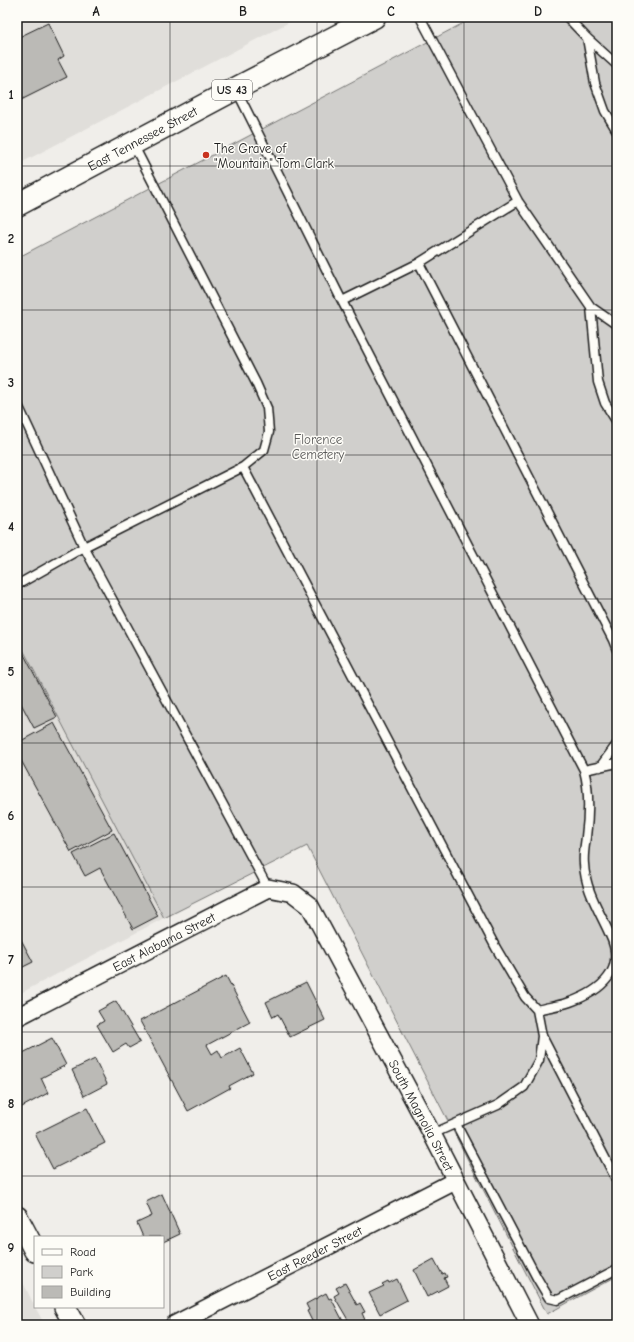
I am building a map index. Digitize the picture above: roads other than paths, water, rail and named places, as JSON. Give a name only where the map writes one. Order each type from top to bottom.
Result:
[{"type":"highway","name":"East Tennessee Street","points":[[17,205],[374,17]]},
{"type":"street","name":"South Magnolia Street","points":[[268,888],[293,893],[310,906],[432,1134],[530,1325]]},
{"type":"street","name":"East Alabama Street","points":[[17,1017],[268,888]]},
{"type":"street","name":"East Reeder Street","points":[[174,1325],[455,1181]]},
{"type":"street","points":[[17,1218],[34,1249]]},
{"type":"street","points":[[66,1308],[74,1325]]},
{"type":"lane","points":[[420,17],[518,201],[591,307],[617,325]]},
{"type":"lane","points":[[567,17],[587,38],[617,65]]},
{"type":"lane","points":[[587,38],[595,83],[605,111],[617,131]]},
{"type":"lane","points":[[235,89],[342,301],[584,770],[588,784],[588,821],[584,864],[586,880],[595,906],[611,936],[615,950],[616,967],[607,980],[588,993],[569,1002],[537,1010]]},
{"type":"lane","points":[[17,585],[84,547],[244,467],[264,450],[270,432],[268,408],[133,144]]},
{"type":"lane","points":[[342,301],[419,263],[518,201]]},
{"type":"lane","points":[[419,263],[610,632],[617,650]]},
{"type":"lane","points":[[591,307],[598,382],[605,403],[617,422]]},
{"type":"lane","points":[[17,403],[84,547],[268,888]]},
{"type":"lane","points":[[244,467],[496,948],[525,997],[537,1010],[542,1036],[617,1181]]},
{"type":"lane","points":[[600,767],[617,744]]},
{"type":"lane","points":[[584,770],[617,764]]},
{"type":"lane","points":[[432,1134],[498,1105],[524,1087],[539,1060],[542,1036]]},
{"type":"lane","points":[[456,1124],[549,1298],[558,1300],[617,1269]]},
{"type":"place","name":"The Grave of \"Mountain\" Tom Clark","points":[[206,155]]},
{"type":"park label","name":"Florence Cemetery","points":[[318,446]]}]
